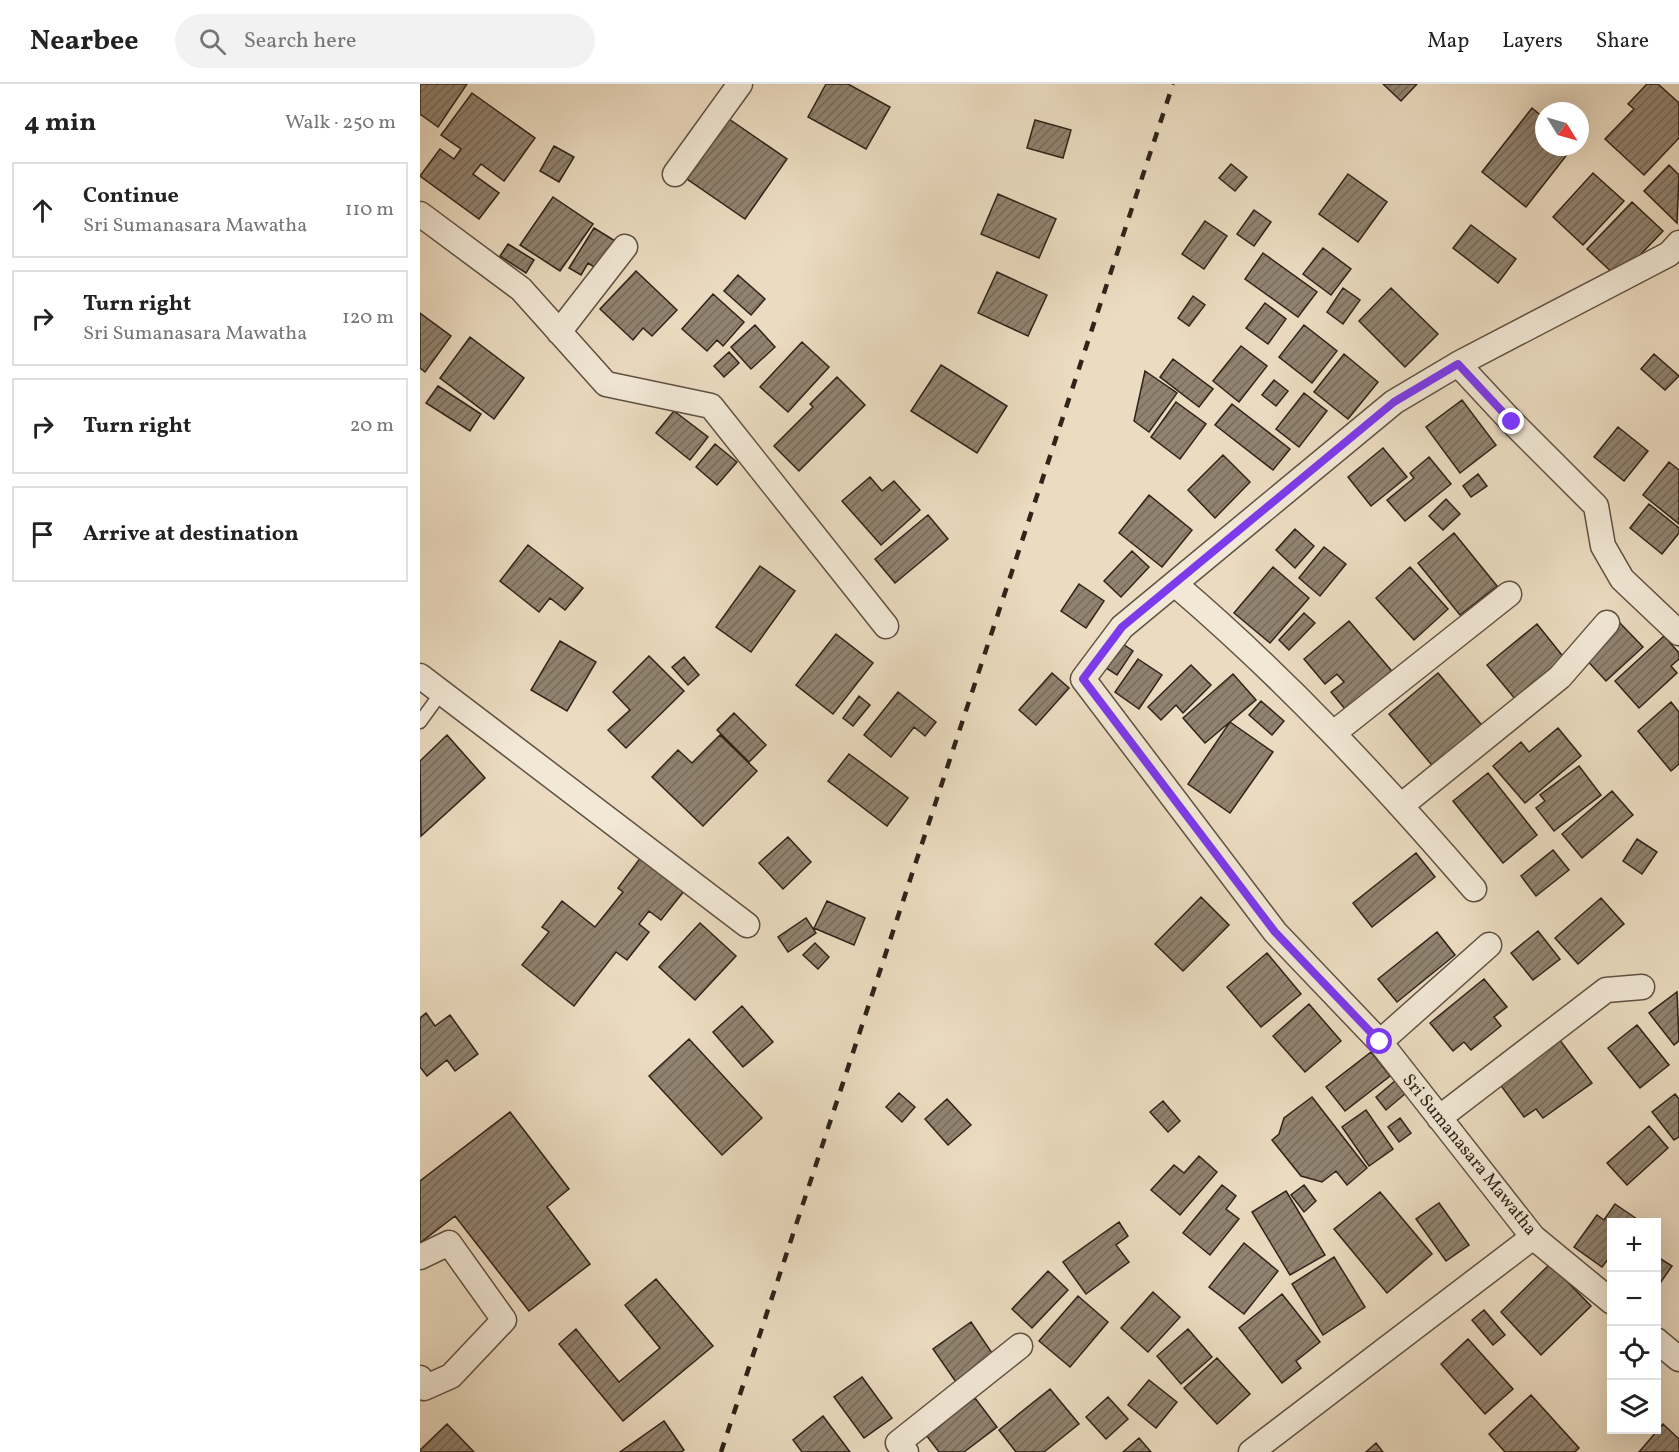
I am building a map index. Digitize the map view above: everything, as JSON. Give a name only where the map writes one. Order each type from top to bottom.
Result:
[{"type":"street","points":[[675,174],[740,84]]},
{"type":"street","points":[[420,214],[520,289],[606,384],[711,406],[886,626]]},
{"type":"street","name":"Sri Sumanasara Mawatha","points":[[1607,1299],[1533,1237],[1380,1042],[1275,932],[1083,679],[1122,627],[1176,585],[1394,402],[1458,364],[1669,254],[1679,243]]},
{"type":"street","points":[[559,332],[625,247]]},
{"type":"street","points":[[1458,364],[1596,506],[1603,546],[1622,579],[1679,633]]},
{"type":"street","points":[[1176,585],[1231,632],[1335,732],[1474,889]]},
{"type":"street","points":[[1335,732],[1509,594]]},
{"type":"street","points":[[1402,805],[1560,677],[1607,623]]},
{"type":"street","points":[[420,676],[747,925]]},
{"type":"street","points":[[1380,1042],[1489,945]]},
{"type":"street","points":[[1439,1118],[1606,990],[1642,987]]},
{"type":"street","points":[[1251,1452],[1533,1237]]},
{"type":"street","points":[[420,1257],[449,1243],[504,1320],[451,1376],[424,1388],[420,1378]]},
{"type":"street","points":[[1661,1344],[1679,1359]]},
{"type":"street","points":[[906,1452],[898,1443],[1020,1346]]},
{"type":"lane","points":[[420,722],[441,693]]},
{"type":"building","points":[[420,84],[467,84],[438,127],[420,114]]},
{"type":"building","points":[[826,84],[848,84],[890,107],[866,149],[808,117]]},
{"type":"building","points":[[1383,84],[1417,84],[1401,101]]},
{"type":"building","points":[[1647,84],[1658,84],[1679,103],[1679,138],[1644,175],[1605,139],[1634,109],[1628,104]]},
{"type":"building","points":[[472,93],[535,138],[504,181],[481,164],[473,174],[499,193],[479,219],[420,176],[440,149],[454,159],[461,149],[441,135]]},
{"type":"building","points":[[1532,108],[1535,110],[1535,156],[1566,156],[1526,207],[1482,172]]},
{"type":"building","points":[[729,119],[787,159],[745,219],[687,179]]},
{"type":"building","points":[[1035,120],[1071,130],[1063,158],[1027,148]]},
{"type":"building","points":[[554,146],[574,157],[559,182],[540,171]]},
{"type":"building","points":[[1231,164],[1247,177],[1235,191],[1219,178]]},
{"type":"building","points":[[1669,165],[1679,175],[1677,223],[1644,191]]},
{"type":"building","points":[[1593,173],[1624,201],[1583,245],[1553,217]]},
{"type":"building","points":[[1348,174],[1387,202],[1358,242],[1319,214]]},
{"type":"building","points":[[998,194],[1056,219],[1039,258],[981,234]]},
{"type":"building","points":[[553,197],[593,224],[560,271],[520,245]]},
{"type":"building","points":[[1632,202],[1663,231],[1618,278],[1587,249]]},
{"type":"building","points":[[1254,210],[1271,222],[1254,246],[1237,234]]},
{"type":"building","points":[[1205,221],[1227,236],[1204,269],[1182,254]]},
{"type":"building","points":[[1471,225],[1516,259],[1498,283],[1453,248]]},
{"type":"building","points":[[594,228],[620,244],[602,272],[588,263],[581,275],[569,268]]},
{"type":"building","points":[[508,244],[534,260],[526,273],[500,256]]},
{"type":"building","points":[[1323,248],[1351,269],[1331,295],[1303,274]]},
{"type":"building","points":[[1263,253],[1317,292],[1298,317],[1245,279]]},
{"type":"building","points":[[636,271],[677,310],[652,336],[643,328],[633,340],[600,309]]},
{"type":"building","points":[[997,272],[1047,295],[1028,336],[978,313]]},
{"type":"building","points":[[738,275],[765,299],[751,315],[724,291]]},
{"type":"building","points":[[1343,288],[1360,300],[1343,324],[1327,312]]},
{"type":"building","points":[[1391,288],[1438,334],[1405,367],[1359,321]]},
{"type":"building","points":[[713,294],[744,322],[723,346],[717,340],[707,351],[682,329]]},
{"type":"building","points":[[1193,296],[1205,305],[1189,326],[1178,318]]},
{"type":"building","points":[[1265,303],[1286,319],[1268,344],[1246,328]]},
{"type":"building","points":[[420,313],[451,336],[425,372],[420,368]]},
{"type":"building","points":[[755,325],[775,347],[751,369],[731,347]]},
{"type":"building","points":[[1304,325],[1337,351],[1312,383],[1279,357]]},
{"type":"building","points":[[470,337],[524,378],[494,419],[440,378]]},
{"type":"building","points":[[802,342],[829,367],[788,412],[760,387]]},
{"type":"building","points":[[1241,346],[1267,366],[1239,402],[1213,381]]},
{"type":"building","points":[[729,352],[739,363],[724,377],[714,366]]},
{"type":"building","points":[[1344,354],[1378,382],[1348,419],[1314,392]]},
{"type":"building","points":[[1654,354],[1679,376],[1665,390],[1641,369]]},
{"type":"building","points":[[1173,359],[1213,389],[1199,407],[1160,377]]},
{"type":"building","points":[[941,365],[1007,406],[977,453],[911,411]]},
{"type":"building","points":[[1145,371],[1177,393],[1149,432],[1134,421]]},
{"type":"building","points":[[837,377],[865,405],[799,471],[774,446],[813,407],[810,404]]},
{"type":"building","points":[[1274,380],[1288,391],[1276,406],[1262,395]]},
{"type":"building","points":[[438,386],[481,414],[470,431],[426,403]]},
{"type":"building","points":[[1304,393],[1327,411],[1299,447],[1276,429]]},
{"type":"building","points":[[1462,400],[1496,445],[1460,473],[1426,427]]},
{"type":"building","points":[[1176,402],[1206,424],[1180,459],[1151,437]]},
{"type":"building","points":[[1232,404],[1290,449],[1273,470],[1215,425]]},
{"type":"building","points":[[674,411],[708,437],[690,460],[656,433]]},
{"type":"building","points":[[1618,427],[1648,451],[1624,481],[1594,457]]},
{"type":"building","points":[[715,444],[737,462],[717,485],[696,467]]},
{"type":"building","points":[[1383,448],[1407,477],[1371,506],[1348,477]]},
{"type":"building","points":[[1223,455],[1250,482],[1215,518],[1188,490]]},
{"type":"building","points":[[1429,457],[1451,484],[1405,521],[1387,500],[1414,478],[1410,473]]},
{"type":"building","points":[[1669,462],[1679,470],[1679,524],[1643,495]]},
{"type":"building","points":[[1478,474],[1487,486],[1471,497],[1463,486]]},
{"type":"building","points":[[870,477],[882,491],[894,481],[920,510],[881,545],[842,501]]},
{"type":"building","points":[[1149,495],[1192,530],[1162,567],[1119,533]]},
{"type":"building","points":[[1446,499],[1460,514],[1443,530],[1429,516]]},
{"type":"building","points":[[1649,504],[1679,528],[1679,533],[1662,554],[1630,528]]},
{"type":"building","points":[[928,515],[948,539],[895,583],[875,559]]},
{"type":"building","points":[[1295,529],[1314,546],[1295,568],[1276,550]]},
{"type":"building","points":[[1454,533],[1497,586],[1460,615],[1418,563]]},
{"type":"building","points":[[528,545],[583,588],[565,610],[550,598],[539,612],[500,581]]},
{"type":"building","points":[[1324,547],[1346,564],[1320,596],[1299,578]]},
{"type":"building","points":[[1132,551],[1149,567],[1121,597],[1104,581]]},
{"type":"building","points":[[760,566],[795,591],[751,652],[716,627]]},
{"type":"building","points":[[1273,567],[1309,598],[1270,643],[1234,613]]},
{"type":"building","points":[[1410,567],[1448,609],[1414,640],[1376,598]]},
{"type":"building","points":[[1079,584],[1104,601],[1086,628],[1061,611]]},
{"type":"building","points":[[1304,613],[1315,623],[1289,650],[1279,640]]},
{"type":"building","points":[[1349,621],[1396,676],[1350,715],[1331,692],[1344,682],[1337,674],[1325,684],[1304,659]]},
{"type":"building","points":[[1620,623],[1643,647],[1606,681],[1583,656]]},
{"type":"building","points":[[1537,624],[1565,659],[1516,700],[1487,665]]},
{"type":"building","points":[[836,634],[873,663],[833,714],[796,685]]},
{"type":"building","points":[[1664,636],[1679,653],[1679,659],[1671,666],[1677,673],[1639,708],[1615,681]]},
{"type":"building","points":[[560,641],[596,662],[567,711],[531,690]]},
{"type":"building","points":[[1120,642],[1133,651],[1117,675],[1103,666]]},
{"type":"building","points":[[649,656],[684,691],[626,748],[608,730],[630,710],[613,692]]},
{"type":"building","points":[[684,657],[699,675],[688,685],[672,667]]},
{"type":"building","points":[[1138,659],[1162,675],[1139,709],[1115,692]]},
{"type":"building","points":[[1191,665],[1211,685],[1183,713],[1176,705],[1161,720],[1148,707]]},
{"type":"building","points":[[1052,673],[1069,688],[1036,725],[1019,710]]},
{"type":"building","points":[[1438,673],[1485,729],[1436,770],[1389,714]]},
{"type":"building","points":[[1233,674],[1256,700],[1205,743],[1183,718]]},
{"type":"building","points":[[898,692],[936,722],[925,736],[914,727],[891,757],[864,735]]},
{"type":"building","points":[[859,696],[870,705],[853,726],[843,718]]},
{"type":"building","points":[[1261,701],[1284,721],[1272,735],[1249,715]]},
{"type":"building","points":[[1671,702],[1679,712],[1679,764],[1671,771],[1638,731]]},
{"type":"building","points":[[734,713],[766,745],[749,762],[717,730]]},
{"type":"building","points":[[1230,722],[1273,752],[1230,813],[1188,784]]},
{"type":"building","points":[[1558,728],[1581,756],[1525,803],[1493,766],[1521,742],[1529,752]]},
{"type":"building","points":[[447,735],[485,778],[421,836],[420,761]]},
{"type":"building","points":[[720,735],[757,771],[703,826],[652,777],[678,750],[692,763]]},
{"type":"building","points":[[849,754],[908,798],[887,826],[828,781]]},
{"type":"building","points":[[1579,766],[1601,795],[1554,831],[1536,808],[1545,801],[1540,795]]},
{"type":"building","points":[[1488,773],[1537,835],[1503,863],[1453,801]]},
{"type":"building","points":[[1612,791],[1633,815],[1582,858],[1562,834]]},
{"type":"building","points":[[788,837],[811,862],[783,889],[759,863]]},
{"type":"building","points":[[1637,839],[1657,852],[1642,874],[1623,861]]},
{"type":"building","points":[[1553,850],[1569,870],[1536,896],[1521,876]]},
{"type":"building","points":[[1416,853],[1435,877],[1372,927],[1353,903]]},
{"type":"building","points":[[641,857],[684,891],[661,920],[649,911],[639,924],[649,932],[627,960],[616,952],[574,1006],[522,965],[549,932],[542,927],[562,901],[595,927],[623,892],[618,888]]},
{"type":"building","points":[[1201,897],[1229,925],[1183,971],[1155,944]]},
{"type":"building","points":[[1601,898],[1624,924],[1578,964],[1555,938]]},
{"type":"building","points":[[827,901],[865,918],[854,945],[814,928]]},
{"type":"building","points":[[806,918],[816,933],[788,952],[778,937]]},
{"type":"building","points":[[700,923],[736,956],[695,1000],[659,967]]},
{"type":"building","points":[[1538,931],[1560,959],[1533,980],[1511,953]]},
{"type":"building","points":[[1437,932],[1455,955],[1397,1002],[1378,979]]},
{"type":"building","points":[[815,943],[829,957],[818,969],[803,955]]},
{"type":"building","points":[[1267,953],[1301,994],[1261,1027],[1227,987]]},
{"type":"building","points":[[1484,979],[1507,1007],[1494,1017],[1501,1026],[1471,1050],[1464,1042],[1453,1051],[1430,1023]]},
{"type":"building","points":[[1677,992],[1679,1041],[1674,1045],[1649,1013]]},
{"type":"building","points":[[1309,1004],[1341,1041],[1305,1072],[1273,1036]]},
{"type":"building","points":[[742,1006],[773,1042],[743,1067],[713,1032]]},
{"type":"building","points":[[426,1013],[435,1026],[450,1015],[478,1054],[455,1071],[447,1060],[427,1076],[420,1067],[420,1018]]},
{"type":"building","points":[[1637,1025],[1669,1065],[1640,1088],[1608,1048]]},
{"type":"building","points":[[689,1039],[762,1118],[722,1155],[649,1076]]},
{"type":"building","points":[[1559,1039],[1592,1083],[1543,1118],[1536,1109],[1524,1117],[1499,1083]]},
{"type":"building","points":[[1371,1052],[1390,1076],[1345,1111],[1326,1087]]},
{"type":"building","points":[[1396,1080],[1406,1093],[1386,1110],[1376,1097]]},
{"type":"building","points":[[899,1093],[915,1107],[902,1122],[886,1107]]},
{"type":"building","points":[[1675,1094],[1679,1099],[1679,1137],[1674,1140],[1652,1112]]},
{"type":"building","points":[[1312,1097],[1367,1168],[1347,1185],[1336,1171],[1322,1182],[1301,1176],[1272,1140],[1279,1134],[1284,1118]]},
{"type":"building","points":[[947,1099],[971,1125],[948,1145],[925,1119]]},
{"type":"building","points":[[1163,1101],[1180,1121],[1168,1132],[1150,1112]]},
{"type":"building","points":[[1366,1110],[1393,1149],[1369,1166],[1342,1127]]},
{"type":"building","points":[[510,1112],[569,1189],[547,1207],[590,1264],[529,1311],[455,1216],[420,1243],[420,1181]]},
{"type":"building","points":[[1400,1118],[1411,1133],[1399,1142],[1388,1127]]},
{"type":"building","points":[[1649,1126],[1668,1148],[1627,1185],[1607,1163]]},
{"type":"building","points":[[1199,1156],[1217,1172],[1180,1215],[1151,1190],[1174,1165],[1184,1173]]},
{"type":"building","points":[[1222,1185],[1236,1196],[1226,1209],[1239,1219],[1210,1255],[1183,1233]]},
{"type":"building","points":[[1304,1185],[1316,1201],[1304,1212],[1291,1195]]},
{"type":"building","points":[[1286,1191],[1325,1255],[1290,1275],[1252,1212]]},
{"type":"building","points":[[1380,1192],[1432,1254],[1387,1293],[1334,1229]]},
{"type":"building","points":[[1439,1203],[1469,1245],[1446,1261],[1416,1219]]},
{"type":"building","points":[[1615,1204],[1636,1218],[1607,1218],[1607,1260],[1602,1267],[1574,1247],[1597,1215],[1604,1220]]},
{"type":"building","points":[[1119,1222],[1128,1236],[1116,1245],[1129,1262],[1086,1294],[1063,1262]]},
{"type":"building","points":[[1244,1243],[1278,1271],[1244,1314],[1209,1287]]},
{"type":"building","points":[[1334,1257],[1365,1307],[1323,1335],[1292,1284]]},
{"type":"building","points":[[1661,1259],[1672,1266],[1661,1282]]},
{"type":"building","points":[[1550,1264],[1591,1306],[1541,1355],[1501,1312]]},
{"type":"building","points":[[1048,1271],[1068,1290],[1032,1328],[1012,1309]]},
{"type":"building","points":[[656,1279],[713,1346],[623,1421],[559,1344],[576,1329],[619,1382],[660,1348],[625,1305]]},
{"type":"building","points":[[1153,1292],[1180,1317],[1148,1352],[1121,1328]]},
{"type":"building","points":[[1282,1294],[1320,1342],[1296,1361],[1301,1368],[1282,1383],[1239,1328]]},
{"type":"building","points":[[1078,1296],[1108,1322],[1070,1367],[1039,1341]]},
{"type":"building","points":[[1484,1310],[1505,1335],[1493,1345],[1472,1320]]},
{"type":"building","points":[[971,1322],[994,1356],[956,1382],[933,1349]]},
{"type":"building","points":[[1188,1329],[1212,1357],[1181,1384],[1157,1356]]},
{"type":"building","points":[[1468,1339],[1513,1389],[1485,1414],[1441,1364]]},
{"type":"building","points":[[1217,1358],[1250,1394],[1217,1424],[1184,1388]]},
{"type":"building","points":[[862,1377],[892,1418],[864,1438],[834,1397]]},
{"type":"building","points":[[1149,1380],[1177,1402],[1156,1428],[1128,1405]]},
{"type":"building","points":[[1050,1389],[1079,1424],[1044,1452],[1016,1452],[999,1430]]},
{"type":"building","points":[[1531,1395],[1579,1448],[1575,1452],[1505,1452],[1489,1434]]},
{"type":"building","points":[[1108,1397],[1128,1419],[1106,1439],[1086,1417]]},
{"type":"building","points":[[975,1398],[997,1427],[964,1452],[939,1452],[926,1435]]},
{"type":"building","points":[[823,1416],[850,1452],[802,1452],[793,1440]]},
{"type":"building","points":[[664,1421],[684,1450],[681,1452],[620,1452]]},
{"type":"building","points":[[447,1424],[474,1452],[420,1452],[420,1450]]},
{"type":"building","points":[[1663,1424],[1679,1439],[1679,1452],[1639,1452],[1654,1434],[1661,1434]]},
{"type":"building","points":[[1139,1438],[1151,1452],[1123,1452]]},
{"type":"building","points":[[1376,1443],[1383,1452],[1366,1452]]},
{"type":"railway","points":[[721,1452],[1173,84]]},
{"type":"route","points":[[1380,1042],[1275,932],[1083,679],[1122,627],[1176,585],[1394,402],[1458,364],[1512,422]]}]
